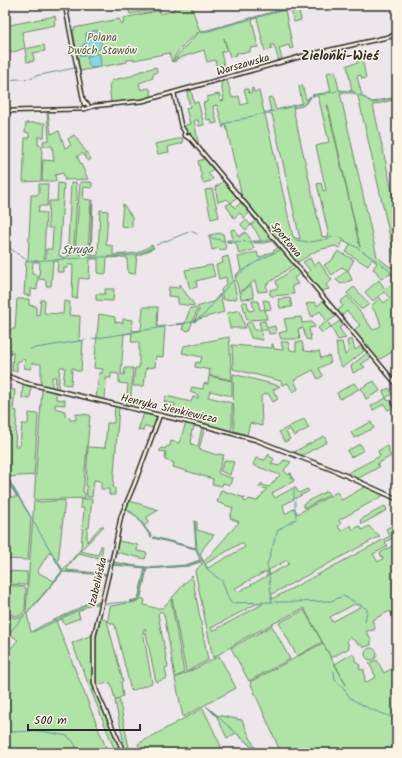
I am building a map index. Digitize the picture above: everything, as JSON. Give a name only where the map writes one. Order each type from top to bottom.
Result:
[{"type":"street","points":[[5,111],[78,108],[85,106],[65,5]]},
{"type":"street","name":"Warszawska","points":[[85,106],[130,104],[303,56],[397,35]]},
{"type":"street","name":"Sportowa","points":[[174,93],[182,127],[185,132],[188,132],[188,136],[397,384]]},
{"type":"street","name":"Henryka Sienkiewicza","points":[[5,375],[29,384],[160,415],[256,440],[326,467],[397,499]]},
{"type":"street","name":"Izabelińska","points":[[124,753],[94,682],[94,636],[115,547],[120,516],[134,485],[160,415]]},
{"type":"green space","points":[[125,5],[159,5],[161,11],[159,12],[157,9],[130,14]]},
{"type":"green space","name":"Polana Dwóch Stawów","points":[[173,5],[191,5],[200,32],[298,5],[306,5],[298,7],[301,20],[294,22],[291,9],[285,11],[293,48],[290,49],[289,45],[279,48],[282,60],[279,61],[274,45],[271,45],[272,49],[265,51],[257,18],[252,20],[258,47],[250,48],[250,52],[236,53],[237,55],[230,57],[224,38],[227,50],[221,52],[224,66],[217,68],[215,60],[207,62],[204,50],[176,59],[176,61],[173,62],[199,32],[187,41],[173,58],[172,62],[169,53],[127,60],[127,62],[80,71],[73,30],[75,30],[74,28],[119,19],[122,24],[124,23],[123,18],[157,11],[161,14],[174,10]]},
{"type":"green space","points":[[55,16],[55,25],[22,32],[25,48],[8,54],[5,51],[5,26]]},
{"type":"green space","points":[[44,45],[45,51],[33,53],[34,61],[27,62],[25,49]]},
{"type":"green space","points":[[362,58],[366,78],[362,79],[361,75],[357,76],[362,96],[372,102],[397,97],[397,99],[373,105],[397,214],[397,251],[395,259],[358,96],[353,93],[340,93],[377,257],[390,267],[393,266],[393,269],[397,267],[397,352],[396,350],[378,360],[367,348],[369,346],[368,344],[365,345],[353,331],[360,325],[347,311],[341,316],[337,311],[343,306],[340,302],[347,296],[373,330],[381,326],[378,316],[371,306],[380,298],[384,303],[390,298],[384,292],[373,301],[365,292],[379,280],[385,289],[393,284],[393,276],[390,274],[381,279],[373,269],[377,263],[372,259],[368,266],[346,252],[350,245],[343,241],[339,248],[335,246],[318,250],[296,262],[242,197],[226,125],[223,128],[217,105],[213,106],[217,123],[212,124],[211,119],[207,120],[203,103],[207,102],[207,97],[219,94],[221,101],[224,100],[221,82],[227,80],[232,98],[239,96],[241,105],[248,103],[244,89],[248,89],[249,93],[252,92],[251,89],[253,88],[254,92],[259,91],[264,112],[267,112],[265,114],[293,237],[300,239],[272,114],[269,114],[268,112],[271,111],[268,98],[272,97],[276,110],[302,103],[299,86],[302,85],[306,100],[310,96],[311,98],[303,106],[293,108],[322,237],[329,236],[317,184],[321,183],[323,191],[326,190],[316,146],[329,142],[318,96],[312,95],[324,93],[326,96],[325,92],[331,92],[327,73],[335,71],[339,90],[352,91],[347,65],[358,63],[358,59]],"holes":[[[327,105],[328,105],[360,247]]]},
{"type":"green space","points":[[156,67],[157,72],[153,74],[153,78],[139,83],[141,90],[148,88],[150,89],[152,97],[99,104],[111,102],[109,85],[113,80],[133,76],[135,73]]},
{"type":"green space","points":[[191,90],[194,103],[198,102],[204,125],[199,126],[198,120],[194,120],[199,147],[183,126],[190,124],[186,108],[190,107],[187,92]]},
{"type":"green space","points":[[47,111],[51,134],[59,131],[65,148],[71,145],[68,139],[74,135],[91,159],[88,161],[83,153],[77,156],[88,179],[64,180],[63,173],[55,175],[56,181],[42,181],[43,160],[54,161],[52,146],[44,146],[43,141],[49,140]]},
{"type":"green space","points":[[26,123],[45,123],[44,137],[38,137],[38,145],[42,145],[41,181],[23,182],[25,138],[29,138],[29,133],[25,132]]},
{"type":"green space","points":[[182,138],[183,143],[168,147],[169,152],[158,154],[155,144]]},
{"type":"green space","points":[[205,159],[213,169],[208,173],[213,179],[203,183],[198,161]]},
{"type":"green space","points":[[223,181],[237,197],[231,203],[227,199],[218,202],[215,187]]},
{"type":"green space","points":[[76,182],[77,195],[74,246],[68,245],[71,183]]},
{"type":"green space","points":[[80,182],[91,182],[92,188],[84,187],[83,199],[91,200],[88,250],[80,250],[80,255],[90,253],[92,200],[91,256],[98,255],[100,210],[108,211],[106,245],[113,246],[113,255],[137,253],[152,245],[154,248],[137,256],[135,274],[128,273],[127,257],[107,258],[106,274],[98,273],[98,259],[90,259],[89,279],[79,278],[77,298],[72,298],[73,265],[68,265],[67,268],[64,268],[64,272],[57,272],[58,261],[53,261],[51,286],[46,286],[46,280],[39,279],[40,262],[33,262],[32,274],[38,275],[37,290],[31,289],[31,296],[24,295],[26,261],[28,260],[31,195],[37,195],[39,193],[39,184],[48,184],[47,206],[39,206],[38,212],[46,213],[44,258],[46,258],[46,249],[52,249],[53,228],[48,228],[49,201],[57,201],[58,183],[64,184],[59,256],[62,256],[62,258],[67,257],[75,254]]},
{"type":"green space","points":[[212,189],[219,217],[211,219],[205,190]]},
{"type":"green space","points":[[241,202],[250,212],[244,218],[240,213],[234,218],[226,205],[231,203],[235,208]]},
{"type":"green space","points":[[123,204],[132,217],[132,227],[121,226]]},
{"type":"green space","points":[[252,214],[304,276],[303,277],[300,274],[294,278],[298,284],[292,286],[294,294],[270,295],[270,290],[278,288],[276,281],[295,268],[293,265],[266,285],[267,291],[258,292],[255,281],[239,292],[235,276],[241,270],[238,257],[257,252],[259,258],[273,252],[278,248],[272,241],[254,243],[253,241],[261,241],[251,225],[256,221],[251,215]]},
{"type":"green space","points":[[246,220],[251,225],[246,230],[241,224]]},
{"type":"green space","points":[[235,229],[239,237],[245,232],[250,238],[254,249],[253,250],[239,254],[236,243],[227,242],[227,240],[233,240],[231,230]]},
{"type":"green space","points":[[223,234],[226,249],[220,250],[219,248],[212,250],[209,235]]},
{"type":"green space","points":[[338,251],[354,260],[348,270],[352,280],[341,284],[336,280],[347,270],[342,267],[332,275],[324,265],[332,260]]},
{"type":"green space","points":[[228,256],[237,298],[225,300],[223,299],[221,290],[227,283],[226,277],[219,279],[216,265],[223,263],[222,258]]},
{"type":"green space","points":[[310,258],[314,266],[319,262],[332,280],[326,285],[329,289],[320,291],[306,274],[310,270],[303,262]]},
{"type":"green space","points":[[212,265],[215,276],[196,281],[197,287],[190,289],[185,270]]},
{"type":"green space","points":[[179,284],[195,306],[178,304],[178,297],[168,296],[169,287],[179,288]]},
{"type":"green space","points":[[251,285],[254,298],[241,299],[240,293]]},
{"type":"green space","points":[[354,287],[369,304],[363,309],[361,309],[347,293]]},
{"type":"green space","points":[[105,289],[114,289],[113,301],[96,300],[96,294],[105,294]]},
{"type":"green space","points":[[220,294],[224,312],[199,319],[194,322],[199,310],[197,307],[213,302]]},
{"type":"green space","points":[[290,298],[292,307],[280,308],[278,299]]},
{"type":"green space","points":[[17,299],[29,299],[29,305],[36,306],[36,314],[39,315],[41,300],[45,300],[44,313],[63,314],[64,301],[70,302],[69,315],[80,316],[79,341],[83,341],[81,371],[76,371],[72,368],[71,385],[63,384],[65,367],[60,367],[58,389],[55,389],[56,377],[52,377],[52,388],[41,386],[41,364],[32,363],[31,369],[24,368],[25,360],[22,359],[21,361],[17,361],[17,371],[12,371],[13,352],[8,351],[9,346],[5,346],[5,333],[9,334],[10,329],[15,329]]},
{"type":"green space","points":[[263,300],[269,301],[271,309],[265,310],[267,319],[247,320],[242,302],[247,302],[249,311],[254,310],[252,301],[258,301],[260,310],[265,309]]},
{"type":"green space","points":[[323,301],[336,316],[328,322],[331,327],[322,333],[318,328],[327,321],[320,311],[312,317],[306,304],[315,302],[317,306]]},
{"type":"green space","points":[[143,307],[158,307],[157,327],[165,326],[163,357],[156,356],[155,367],[146,368],[144,386],[133,386],[135,368],[139,368],[139,342],[131,342],[132,333],[124,334],[121,374],[124,375],[125,368],[133,368],[130,407],[126,406],[128,384],[119,383],[119,374],[111,373],[111,378],[106,378],[105,401],[96,399],[99,373],[102,373],[103,369],[94,368],[99,314],[115,317],[115,322],[123,323],[123,319],[133,320],[132,331],[141,330]]},
{"type":"green space","points":[[190,308],[195,308],[197,310],[189,331],[182,329],[184,324],[176,324],[185,323]]},
{"type":"green space","points":[[240,310],[245,328],[230,328],[227,313]]},
{"type":"green space","points":[[301,317],[302,323],[312,322],[315,327],[309,328],[311,340],[306,339],[303,328],[298,329],[300,339],[281,339],[279,333],[287,331],[284,319]]},
{"type":"green space","points":[[265,321],[267,328],[275,326],[276,333],[269,334],[268,330],[261,330],[259,322]]},
{"type":"green space","points":[[340,321],[343,325],[339,328],[346,338],[338,340],[331,327]]},
{"type":"green space","points":[[252,322],[254,330],[261,330],[263,340],[251,338],[246,324]]},
{"type":"green space","points":[[229,337],[232,380],[209,375],[210,370],[195,367],[196,362],[200,363],[202,357],[182,353],[184,346]]},
{"type":"green space","points":[[352,339],[355,350],[361,346],[364,351],[342,367],[338,359],[336,343],[342,342],[345,355],[349,352],[347,341]]},
{"type":"green space","points":[[281,342],[288,342],[290,350],[296,351],[296,342],[302,342],[304,351],[319,351],[321,358],[329,356],[331,362],[319,368],[323,376],[318,379],[313,370],[294,380],[298,389],[293,392],[288,383],[282,385],[281,381],[233,369],[232,345],[272,348],[273,344],[274,349],[283,350]]},
{"type":"green space","points":[[367,353],[371,358],[361,364],[365,367],[353,373],[351,366]]},
{"type":"green space","points":[[233,374],[280,386],[273,390],[278,399],[273,402],[268,393],[261,396],[262,426],[250,423],[247,435],[234,431]]},
{"type":"green space","points":[[209,376],[232,381],[232,396],[210,391],[208,397],[232,403],[232,428],[230,431],[183,418],[184,411],[174,408],[175,404],[164,402],[166,396],[191,402],[193,397],[198,398],[198,395],[190,392],[192,387],[203,389],[204,383],[208,384]]},
{"type":"green space","points":[[374,381],[380,391],[366,399],[361,388]]},
{"type":"green space","points":[[354,383],[359,389],[340,399],[337,393]]},
{"type":"green space","points":[[23,384],[31,387],[30,399],[22,398]]},
{"type":"green space","points":[[389,388],[392,394],[386,398],[383,391]]},
{"type":"green space","points":[[5,389],[15,390],[13,410],[17,411],[15,446],[20,446],[22,424],[28,424],[29,413],[38,414],[34,475],[7,477],[31,517],[28,560],[5,559],[5,497],[17,497],[5,477]]},
{"type":"green space","points":[[42,389],[56,392],[56,399],[65,400],[65,405],[55,404],[55,408],[65,411],[65,416],[70,417],[70,420],[76,420],[76,414],[90,415],[83,492],[85,493],[85,498],[34,500]]},
{"type":"green space","points":[[386,398],[388,401],[390,400],[394,407],[388,410],[384,404],[373,410],[371,406]]},
{"type":"green space","points":[[115,406],[119,407],[113,487],[115,488],[115,495],[109,495],[109,489],[101,489],[101,481],[94,480],[92,497],[87,497],[86,484],[88,447],[105,448],[107,423],[114,423]]},
{"type":"green space","points":[[144,413],[158,417],[154,428],[144,426],[143,431],[138,430]]},
{"type":"green space","points":[[304,419],[309,428],[294,436],[290,429],[286,432],[290,439],[285,442],[279,432]]},
{"type":"green space","points":[[371,422],[374,428],[354,438],[351,432]]},
{"type":"green space","points":[[186,423],[194,425],[191,434],[191,444],[198,446],[202,427],[205,427],[199,449],[217,455],[224,455],[218,472],[219,474],[232,478],[230,485],[223,483],[222,486],[212,484],[213,479],[173,467],[174,463],[165,460],[166,452],[159,451],[162,448],[165,449],[166,447],[170,446],[171,441],[179,443]]},
{"type":"green space","points":[[324,436],[327,442],[303,455],[294,452]]},
{"type":"green space","points":[[360,444],[364,450],[351,457],[347,451]]},
{"type":"green space","points":[[387,446],[390,450],[388,451],[391,456],[377,464],[379,467],[357,479],[346,474],[380,456],[378,451]]},
{"type":"green space","points":[[269,454],[269,456],[274,459],[271,464],[279,466],[284,460],[291,462],[284,470],[288,475],[291,473],[294,481],[272,493],[275,498],[295,487],[299,493],[307,489],[309,491],[283,505],[285,514],[295,508],[297,514],[337,492],[342,500],[366,486],[384,495],[339,520],[341,524],[338,526],[341,531],[351,525],[353,530],[359,526],[362,530],[369,526],[380,536],[272,594],[272,599],[390,536],[386,529],[397,523],[397,536],[385,542],[388,546],[373,554],[378,562],[383,559],[380,553],[397,543],[397,580],[393,583],[395,587],[397,587],[397,617],[393,617],[390,611],[372,620],[375,627],[374,630],[366,631],[371,640],[371,645],[364,647],[349,637],[347,640],[349,648],[331,658],[304,608],[243,639],[213,658],[195,571],[202,564],[201,562],[188,566],[147,569],[141,597],[136,601],[129,601],[138,599],[145,568],[112,565],[113,562],[147,568],[185,565],[200,560],[196,549],[153,538],[154,537],[196,548],[194,521],[197,522],[197,530],[214,535],[204,547],[200,555],[204,562],[239,522],[230,518],[233,508],[217,502],[221,490],[245,498],[243,500],[246,502],[249,499],[257,501],[267,489],[259,487],[262,483],[262,485],[269,487],[280,475],[253,465],[256,458],[265,460]],"holes":[[[241,543],[243,543],[245,547],[208,568],[205,564]],[[287,560],[289,564],[269,575],[269,570]],[[267,571],[267,576],[238,592],[235,588]],[[256,604],[263,604],[213,631],[211,628]],[[355,604],[360,607],[332,622],[330,617]]]},
{"type":"green space","points":[[225,460],[234,462],[230,475],[220,471]]},
{"type":"green space","points":[[327,491],[329,495],[305,508],[303,504]]},
{"type":"green space","points":[[81,499],[92,499],[89,528],[87,528],[87,542],[101,526],[104,526],[80,551],[98,555],[101,546],[103,546],[101,557],[110,561],[79,553],[68,566],[67,570],[107,574],[63,572],[27,614],[31,632],[87,603],[100,602],[100,604],[89,605],[78,612],[80,618],[64,624],[62,619],[56,621],[108,753],[5,753],[5,655],[18,640],[10,634],[5,640],[5,616],[20,618],[26,612],[34,501],[41,502],[65,500],[58,562],[63,570],[81,549],[84,508],[80,508]],"holes":[[[50,551],[62,571],[54,581],[39,573],[38,570]]]},
{"type":"green space","points":[[130,501],[159,510],[147,517],[149,522],[144,526],[152,536],[151,537],[136,516],[125,509]]},
{"type":"green space","points":[[385,506],[387,510],[362,524],[360,520]]},
{"type":"green space","points":[[119,541],[138,545],[137,551],[147,553],[145,559],[116,552]]},
{"type":"green space","points":[[5,571],[27,572],[27,585],[5,584]]},
{"type":"green space","points":[[192,575],[208,660],[186,672],[172,598]]},
{"type":"green space","points":[[5,585],[26,588],[25,610],[20,616],[5,614]]},
{"type":"green space","points":[[142,598],[145,600],[144,605],[162,608],[171,599],[184,673],[175,677],[164,614],[161,611],[158,614],[168,667],[165,668],[167,678],[156,682],[145,628],[143,631],[152,683],[131,691],[115,625],[107,621],[110,606],[136,602]]},
{"type":"green space","points":[[304,610],[322,642],[297,656],[279,623]]},
{"type":"green space","points":[[101,617],[107,621],[123,681],[121,682],[123,696],[115,700],[111,683],[97,685],[96,676],[96,639]]},
{"type":"green space","points":[[272,626],[290,659],[249,681],[231,648]]},
{"type":"green space","points":[[92,635],[92,685],[122,753],[116,753],[72,643]]},
{"type":"green space","points":[[323,643],[346,685],[335,664],[352,654],[355,657],[355,661],[360,665],[359,669],[364,669],[365,683],[376,677],[369,663],[377,660],[384,673],[397,666],[397,753],[281,753],[250,682]]},
{"type":"green space","points":[[373,648],[376,649],[376,659],[369,660],[366,659],[365,652],[366,649]]},
{"type":"green space","points":[[219,656],[236,688],[183,717],[175,678]]},
{"type":"green space","points":[[119,699],[129,748],[125,749],[115,701]]},
{"type":"green space","points":[[206,706],[217,715],[242,720],[255,748],[272,750],[281,753],[254,750],[244,753],[253,748],[236,733],[227,738],[217,717]]},
{"type":"green space","points":[[203,708],[224,753],[142,753],[138,744]]},
{"type":"water","points":[[97,30],[102,47],[80,57],[78,48],[86,43],[86,33]]},
{"type":"water","points":[[98,53],[100,56],[101,66],[91,68],[88,64],[87,57]]},
{"type":"waterway","points":[[201,33],[302,5]]},
{"type":"waterway","points":[[35,76],[75,68]]},
{"type":"waterway","points":[[5,80],[33,78]]},
{"type":"waterway","points":[[327,93],[337,91]]},
{"type":"waterway","points":[[340,91],[352,91],[356,93]]},
{"type":"waterway","points":[[313,95],[324,94]]},
{"type":"waterway","points":[[359,95],[366,99]]},
{"type":"waterway","points":[[304,104],[310,97]]},
{"type":"waterway","points":[[380,101],[395,98]]},
{"type":"waterway","points":[[368,100],[372,103],[378,102]]},
{"type":"waterway","points":[[297,105],[302,104]]},
{"type":"waterway","points":[[283,109],[290,107]]},
{"type":"waterway","points":[[277,110],[281,109]]},
{"type":"waterway","points":[[269,112],[274,111]]},
{"type":"waterway","points":[[262,114],[267,113]]},
{"type":"waterway","points":[[248,117],[253,116]]},
{"type":"waterway","points":[[241,119],[247,118]]},
{"type":"waterway","points":[[234,121],[240,120]]},
{"type":"waterway","points":[[223,126],[226,123],[232,122]]},
{"type":"waterway","name":"Struga","points":[[156,245],[191,231],[197,234]]},
{"type":"waterway","name":"Struga","points":[[334,237],[337,236],[344,240]]},
{"type":"waterway","name":"Struga","points":[[208,237],[224,241]]},
{"type":"waterway","name":"Struga","points":[[276,237],[308,242]]},
{"type":"waterway","name":"Struga","points":[[324,240],[332,237]]},
{"type":"waterway","name":"Struga","points":[[254,242],[273,239]]},
{"type":"waterway","name":"Struga","points":[[310,242],[322,240]]},
{"type":"waterway","name":"Struga","points":[[227,241],[251,242]]},
{"type":"waterway","name":"Struga","points":[[345,241],[360,249]]},
{"type":"waterway","name":"Struga","points":[[5,245],[28,261],[137,255],[153,247]]},
{"type":"waterway","points":[[236,277],[241,272],[282,249],[281,248]]},
{"type":"waterway","name":"Struga","points":[[362,251],[377,261]]},
{"type":"waterway","name":"Struga","points":[[379,262],[394,275],[397,290]]},
{"type":"waterway","points":[[222,293],[233,280]]},
{"type":"waterway","points":[[194,321],[204,315],[220,295]]},
{"type":"waterway","points":[[176,325],[192,322]]},
{"type":"waterway","points":[[166,326],[174,325]]},
{"type":"waterway","points":[[92,339],[164,327]]},
{"type":"waterway","points":[[30,349],[85,340]]},
{"type":"waterway","points":[[290,473],[292,479]]},
{"type":"waterway","points":[[5,475],[11,485]]},
{"type":"waterway","points":[[12,487],[31,518]]},
{"type":"waterway","points":[[294,489],[294,498]]},
{"type":"waterway","points":[[295,501],[295,507]]},
{"type":"waterway","points":[[126,508],[139,518],[151,537]]},
{"type":"waterway","points":[[295,509],[296,517]]},
{"type":"waterway","points":[[276,536],[278,530],[296,519]]},
{"type":"waterway","points":[[33,521],[62,570]]},
{"type":"waterway","points":[[195,522],[197,549],[208,570],[222,581],[228,597]]},
{"type":"waterway","points":[[154,537],[195,549]]},
{"type":"waterway","points":[[273,546],[275,538]]},
{"type":"waterway","points":[[269,575],[267,565],[272,548]]},
{"type":"waterway","points":[[113,564],[159,568],[186,566],[202,560]]},
{"type":"waterway","points":[[130,602],[137,600],[140,596],[146,568]]},
{"type":"waterway","points":[[5,638],[63,571]]},
{"type":"waterway","points":[[65,571],[106,574]]},
{"type":"waterway","points":[[110,575],[111,571]]},
{"type":"waterway","points":[[269,576],[270,585]]},
{"type":"waterway","points":[[270,587],[271,594]]},
{"type":"waterway","points":[[271,596],[273,602]]},
{"type":"waterway","points":[[289,602],[331,601],[343,596],[355,602]]},
{"type":"waterway","points":[[228,598],[231,603],[272,602]]},
{"type":"waterway","points":[[104,604],[126,602]]},
{"type":"waterway","points":[[275,602],[288,602]]},
{"type":"waterway","points":[[33,632],[77,611],[88,603],[100,603]]},
{"type":"waterway","points":[[357,603],[367,609]]},
{"type":"waterway","points":[[365,622],[367,610]]},
{"type":"waterway","points":[[391,665],[394,673]]},
{"type":"waterway","points":[[334,671],[335,680],[343,687],[350,698],[368,708],[397,718]]},
{"type":"waterway","points":[[395,675],[397,679]]},
{"type":"waterway","points":[[207,707],[254,749]]},
{"type":"waterway","points":[[5,732],[41,731],[67,736],[72,740],[80,753]]},
{"type":"waterway","points":[[246,753],[254,750],[279,753]]},
{"type":"district","name":"Zielonki-Wieś","points":[[340,56]]}]
